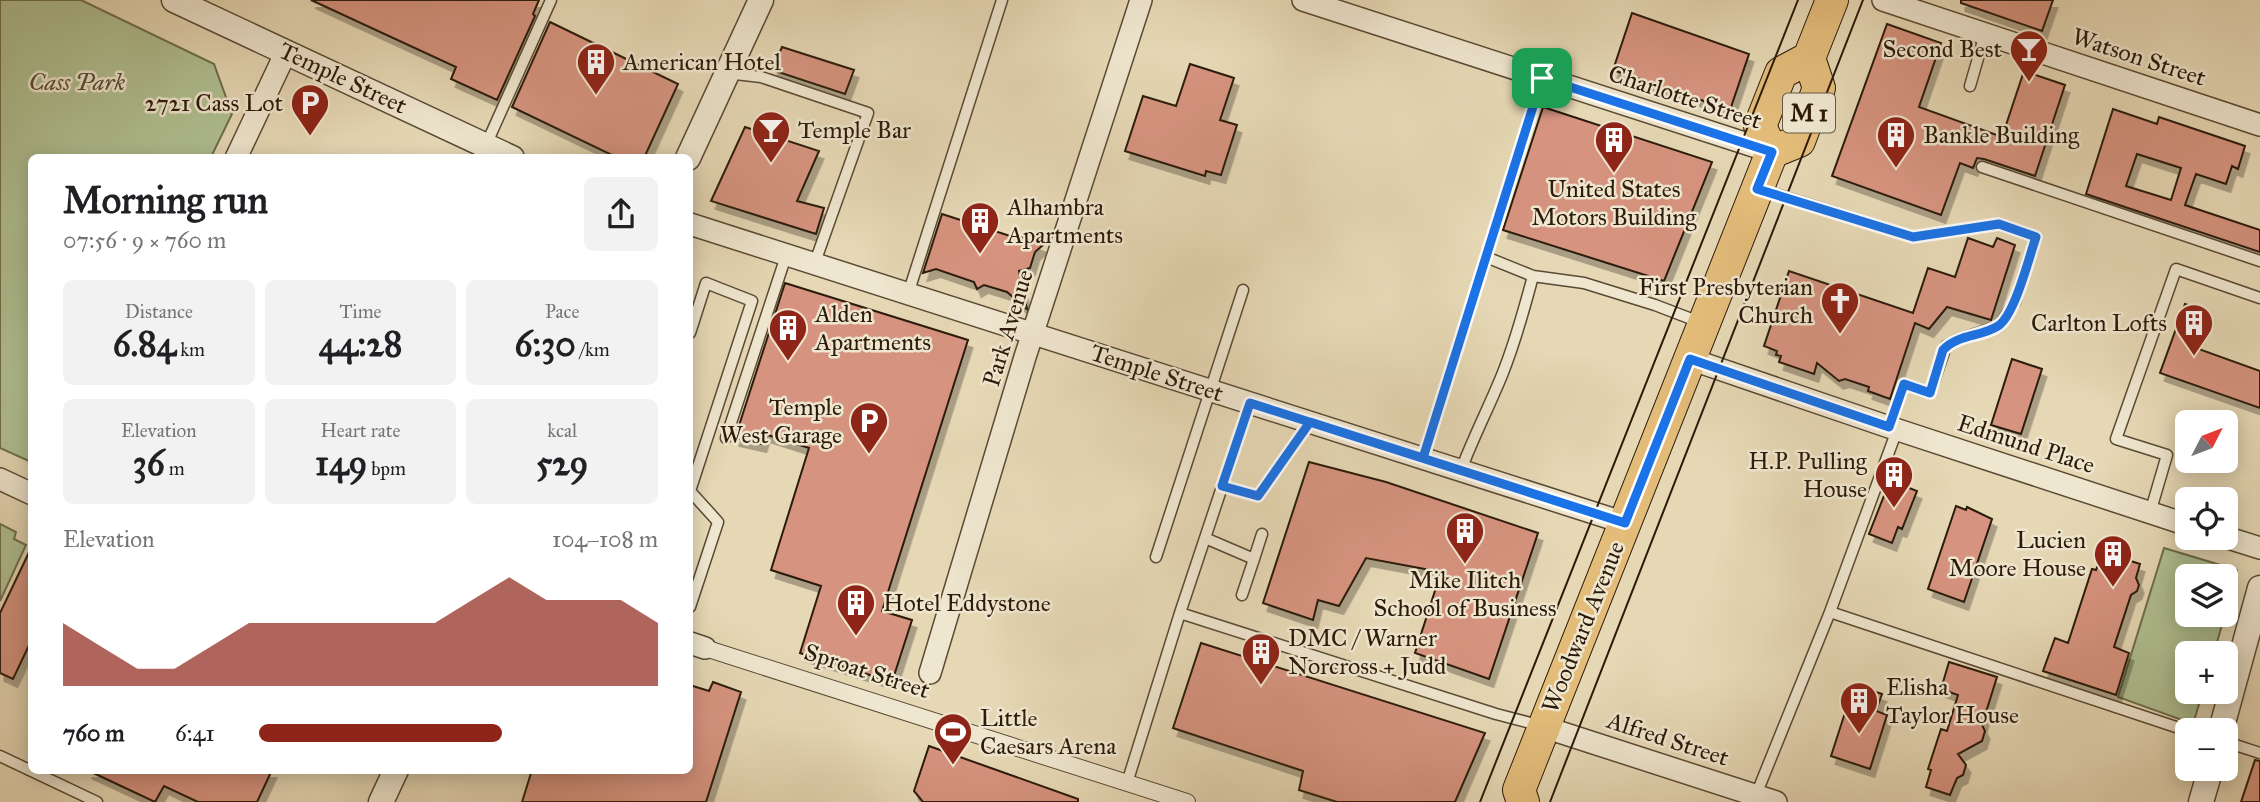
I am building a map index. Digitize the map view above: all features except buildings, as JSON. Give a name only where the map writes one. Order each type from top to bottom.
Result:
[{"type":"main road","name":"M 1","points":[[1809,58],[1781,73],[1760,126],[1772,152],[1799,141],[1819,88],[1809,58],[1832,0]]},
{"type":"main road","name":"Woodward Avenue","points":[[1514,798],[1772,152]]},
{"type":"street","name":"Temple Street","points":[[174,0],[504,154]]},
{"type":"street","points":[[690,154],[761,0]]},
{"type":"street","name":"Park Avenue","points":[[930,673],[1033,333],[1141,0]]},
{"type":"street","name":"Charlotte Street","points":[[1303,0],[1772,152]]},
{"type":"street","name":"Watson Street","points":[[1883,0],[2260,125]]},
{"type":"street","points":[[238,154],[286,52]]},
{"type":"street","name":"Temple Street","points":[[693,225],[1625,523]]},
{"type":"street","name":"Edmund Place","points":[[1690,359],[2175,521]]},
{"type":"street","points":[[0,479],[28,492]]},
{"type":"street","points":[[2238,541],[2260,548]]},
{"type":"street","points":[[2224,718],[2260,588]]},
{"type":"street","name":"Sproat Street","points":[[697,645],[1188,802]]},
{"type":"street","name":"Alfred Street","points":[[1544,727],[1766,799]]},
{"type":"street","points":[[381,802],[394,774]]},
{"type":"street","points":[[2201,802],[2207,781]]},
{"type":"lane","points":[[486,145],[551,0]]},
{"type":"lane","points":[[908,294],[1002,0]]},
{"type":"lane","points":[[1970,86],[1985,34]]},
{"type":"lane","points":[[727,73],[761,77],[867,113],[814,265]]},
{"type":"lane","points":[[1423,458],[1542,78]]},
{"type":"lane","points":[[1982,167],[2260,261]]},
{"type":"lane","points":[[1757,189],[1913,237],[1999,224],[2036,237],[2015,302],[1999,326],[1947,346],[1943,350],[1930,393],[1904,384],[1893,428],[1766,799]]},
{"type":"lane","points":[[726,438],[786,256]]},
{"type":"lane","points":[[1486,257],[1533,276],[1584,283],[1655,305],[1704,324]]},
{"type":"lane","points":[[2150,513],[2167,455],[2116,439],[2176,269],[2260,298]]},
{"type":"lane","points":[[1461,470],[1478,425],[1501,378],[1519,328],[1533,276]]},
{"type":"lane","points":[[693,324],[706,283],[752,301],[693,482]]},
{"type":"lane","points":[[1156,557],[1243,290]]},
{"type":"lane","points":[[1127,783],[1250,403]]},
{"type":"lane","points":[[1222,486],[1258,496],[1310,422]]},
{"type":"lane","points":[[693,494],[718,522],[693,598]]},
{"type":"lane","points":[[1242,595],[1262,534]]},
{"type":"lane","points":[[1205,538],[1254,559]]},
{"type":"lane","points":[[1830,612],[2175,727]]},
{"type":"lane","points":[[1180,613],[1544,727]]},
{"type":"lane","points":[[2238,746],[2260,753]]},
{"type":"lane","points":[[0,756],[28,769]]},
{"type":"lane","points":[[38,774],[97,802]]},
{"type":"green space","name":"Cass Park","points":[[0,0],[81,0],[214,64],[232,114],[212,154],[28,154],[28,461],[0,448]]},
{"type":"green space","points":[[0,524],[16,532],[14,539],[26,545],[0,601]]},
{"type":"green space","points":[[2164,548],[2217,564],[2175,564],[2175,627],[2221,627],[2217,641],[2175,641],[2175,704],[2199,704],[2195,718],[2176,718],[2118,697]]},
{"type":"tram line","points":[[1480,802],[1798,0]]},
{"type":"tram line","points":[[1550,802],[1863,0]]},
{"type":"place","name":"Second Best","points":[[2029,83]]},
{"type":"place","name":"American Hotel","points":[[596,96]]},
{"type":"place","name":"2721 Cass Lot","points":[[310,137]]},
{"type":"place","name":"Temple Bar","points":[[771,164]]},
{"type":"place","name":"Bankle Building","points":[[1896,169]]},
{"type":"place","name":"United States Motors Building","points":[[1614,174]]},
{"type":"place","name":"Alhambra Apartments","points":[[980,255]]},
{"type":"place","name":"First Presbyterian Church","points":[[1840,335]]},
{"type":"place","name":"Carlton Lofts","points":[[2194,357]]},
{"type":"place","name":"Alden Apartments","points":[[788,362]]},
{"type":"place","name":"Temple West Garage","points":[[869,455]]},
{"type":"place","name":"H.P. Pulling House","points":[[1894,509]]},
{"type":"place","name":"Mike Ilitch School of Business","points":[[1465,565]]},
{"type":"place","name":"Lucien Moore House","points":[[2113,588]]},
{"type":"place","name":"Hotel Eddystone","points":[[856,637]]},
{"type":"place","name":"DMC / Warner Norcross + Judd","points":[[1261,686]]},
{"type":"place","name":"Elisha Taylor House","points":[[1859,735]]},
{"type":"place","name":"Little Caesars Arena","points":[[953,766]]},
{"type":"route","points":[[1542,78],[1423,458],[1310,422],[1258,496],[1222,486],[1250,403],[1423,458],[1625,523],[1690,359],[1889,427],[1904,384],[1930,393],[1943,350],[1952,342],[1999,326],[2015,302],[2036,237],[1999,224],[1913,237],[1787,199],[1757,189],[1772,152],[1542,78]]}]
